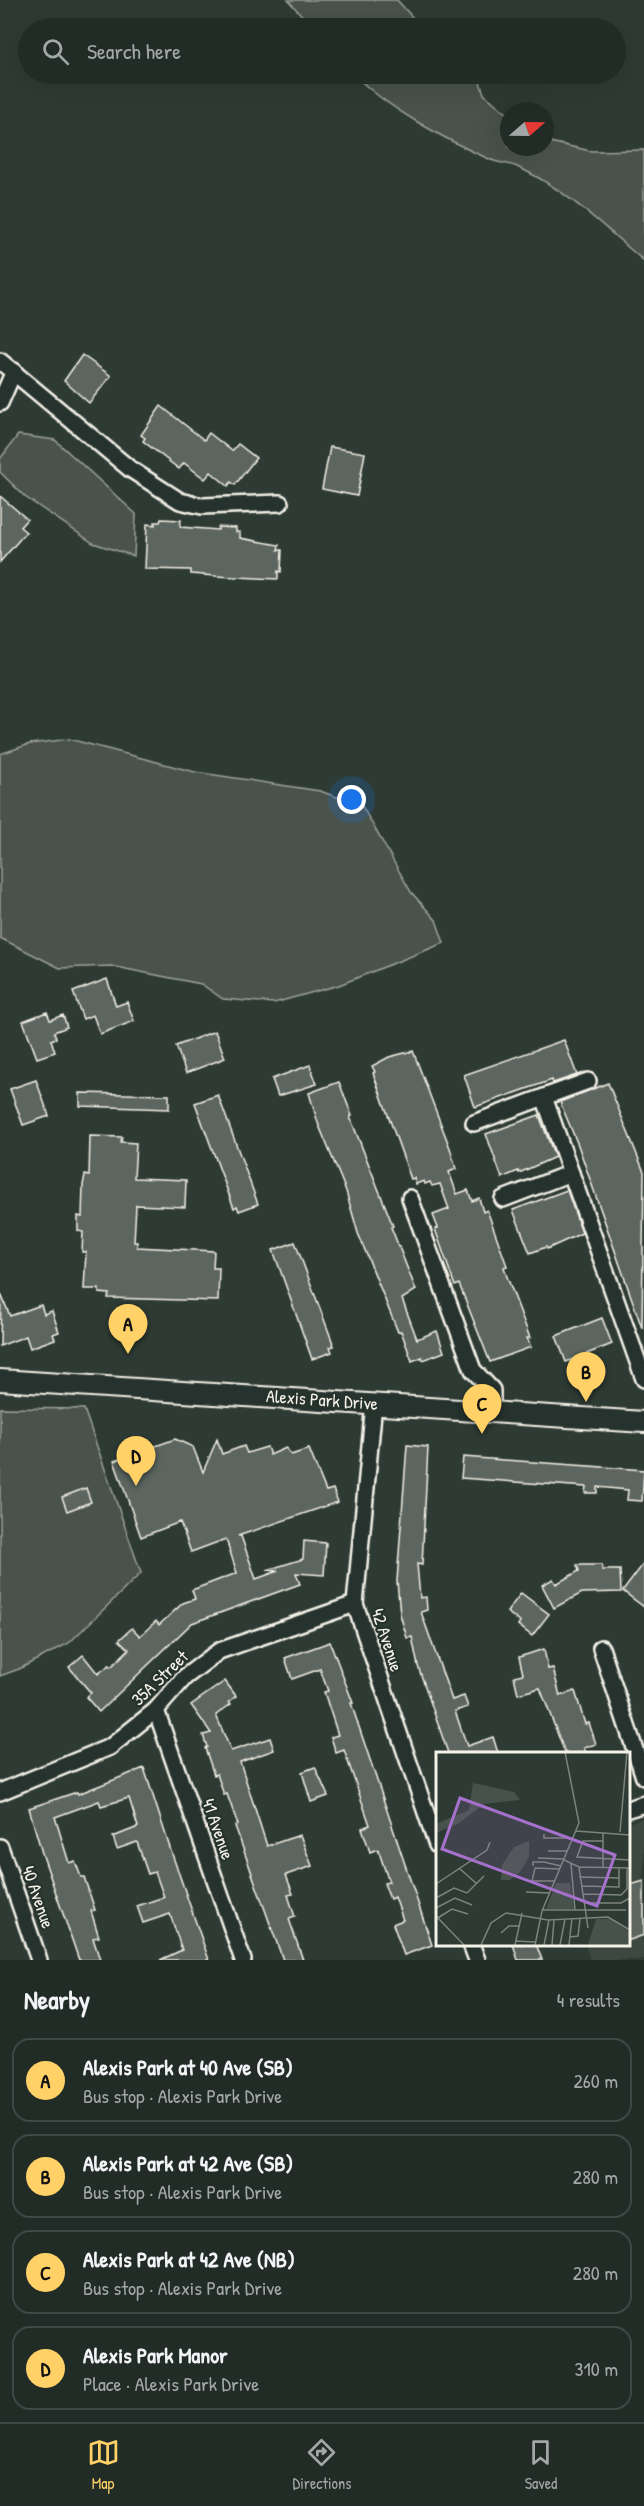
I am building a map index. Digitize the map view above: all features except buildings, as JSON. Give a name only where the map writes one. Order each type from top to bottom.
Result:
[{"type":"street","points":[[0,361],[130,468],[180,501],[202,506],[280,502]]},
{"type":"street","points":[[0,403],[14,371]]},
{"type":"street","points":[[474,1123],[588,1081]]},
{"type":"street","points":[[544,1097],[644,1379]]},
{"type":"street","points":[[502,1199],[571,1173]]},
{"type":"street","points":[[410,1198],[473,1370],[492,1390],[492,1412]]},
{"type":"street","name":"Alexis Park Drive","points":[[0,1380],[642,1422]]},
{"type":"street","name":"42 Avenue","points":[[374,1403],[355,1604],[436,1842]]},
{"type":"street","name":"35A Street","points":[[0,1792],[102,1751],[129,1734],[156,1710],[185,1677],[219,1651],[355,1604]]},
{"type":"street","points":[[601,1648],[644,1777]]},
{"type":"street","name":"41 Avenue","points":[[156,1710],[243,1960]]},
{"type":"street","points":[[629,1808],[644,1804]]},
{"type":"street","name":"40 Avenue","points":[[0,1847],[39,1960]]},
{"type":"street","points":[[471,1945],[477,1960]]},
{"type":"shaded area","points":[[288,0],[397,0],[413,18],[304,18]]},
{"type":"shaded area","points":[[364,84],[481,84],[484,94],[500,107],[500,156],[554,156],[554,143],[591,151],[644,150],[644,261],[567,196],[550,185],[515,166],[492,160],[436,133]]},
{"type":"shaded area","points":[[18,435],[55,440],[136,514],[134,556],[93,543],[25,497],[0,472],[0,459]]},
{"type":"shaded area","points":[[69,739],[195,772],[320,791],[362,806],[411,892],[436,920],[444,943],[339,985],[274,1003],[223,999],[201,984],[111,966],[60,968],[0,938],[0,754],[30,744]]},
{"type":"shaded area","points":[[0,1408],[84,1409],[141,1573],[69,1643],[19,1669],[0,1676]]},
{"type":"shaded area","points":[[644,1818],[644,1960],[590,1960],[585,1945],[629,1945],[629,1823]]},
{"type":"place","name":"Alexis Park at 40 Ave (SB)","points":[[128,1354]]},
{"type":"place","name":"Alexis Park at 42 Ave (SB)","points":[[586,1402]]},
{"type":"place","name":"Alexis Park at 42 Ave (NB)","points":[[482,1434]]},
{"type":"place","name":"Alexis Park Manor","points":[[136,1486]]}]
